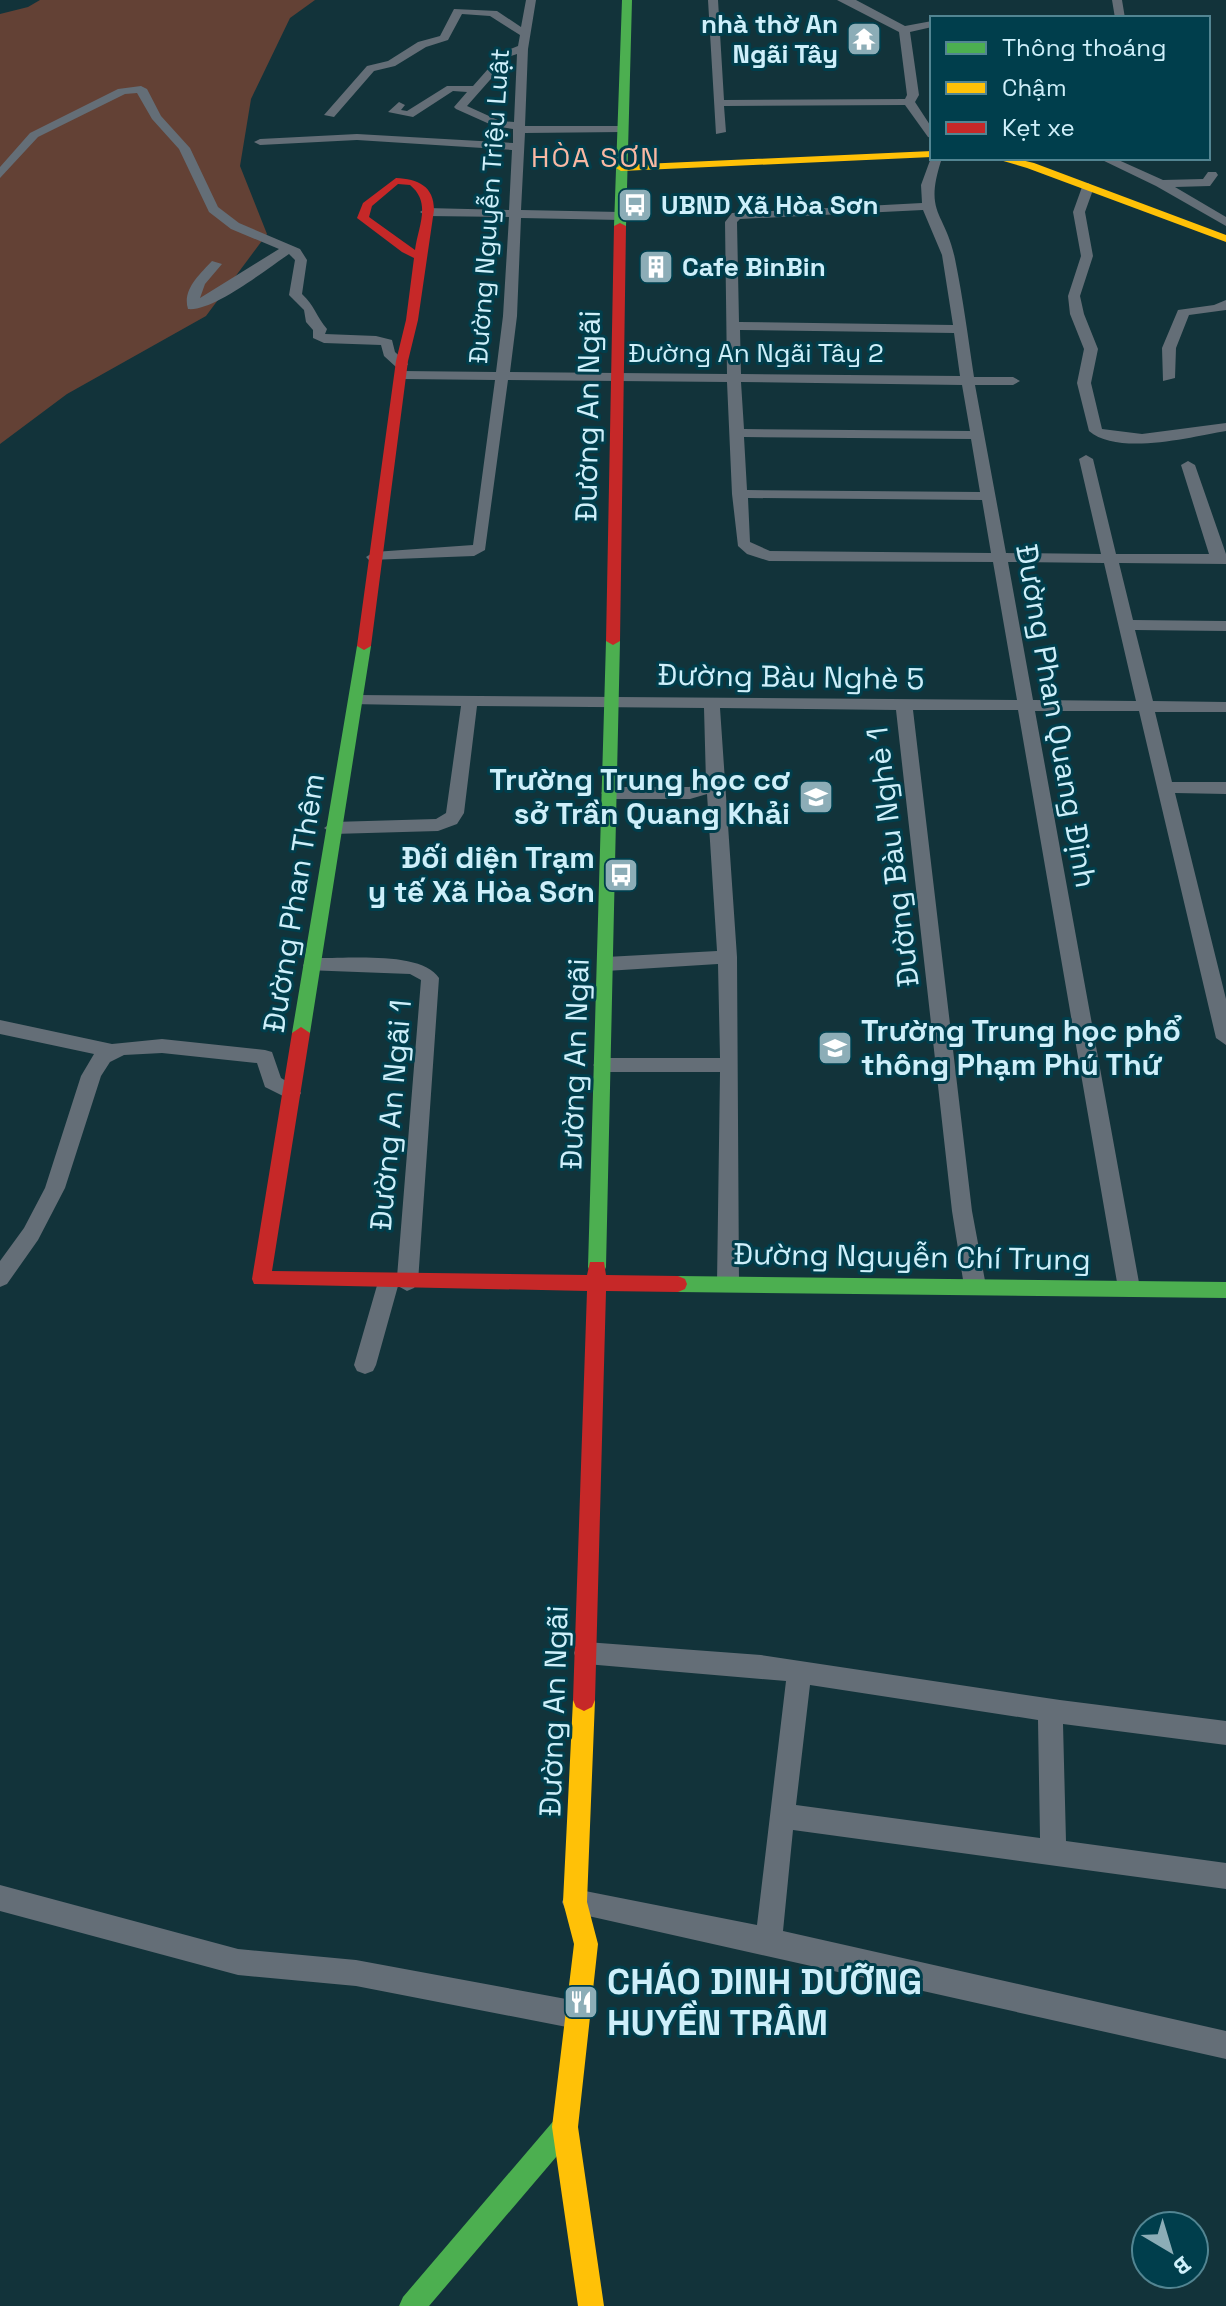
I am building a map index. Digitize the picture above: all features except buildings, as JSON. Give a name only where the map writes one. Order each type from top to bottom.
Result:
[{"type":"main road","name":"Đường An Ngãi","points":[[591,2306],[565,2127],[586,1944],[575,1902],[586,1653],[606,964],[627,0]]},
{"type":"main road","points":[[621,168],[886,154],[930,156]]},
{"type":"main road","points":[[1007,160],[1030,165],[1226,239]]},
{"type":"main road","points":[[421,257],[375,228],[363,218],[363,211],[387,186],[403,180],[420,188],[427,196],[427,208]]},
{"type":"main road","name":"Đường Phan Thêm","points":[[427,208],[410,337],[402,370],[374,557],[356,700],[261,1279],[597,1282]]},
{"type":"main road","name":"Đường Nguyễn Chí Trung","points":[[597,1282],[1226,1290]]},
{"type":"main road","points":[[412,2306],[565,2127]]},
{"type":"street","name":"Đường Nguyễn Triệu Luật","points":[[374,557],[474,551],[480,547],[510,316],[522,76],[531,0]]},
{"type":"street","points":[[713,0],[720,132]]},
{"type":"street","points":[[867,9],[883,0]]},
{"type":"street","points":[[848,1],[904,30],[930,24]]},
{"type":"street","points":[[330,115],[371,68],[391,66],[419,43],[444,38],[457,6],[493,13],[525,41],[510,52],[460,105],[462,110],[520,128],[622,129]]},
{"type":"street","points":[[493,31],[511,26]]},
{"type":"street","points":[[904,30],[915,98],[914,113],[930,133]]},
{"type":"street","points":[[489,75],[522,76]]},
{"type":"street","points":[[399,105],[393,112],[409,115],[451,88],[476,89]]},
{"type":"street","points":[[0,174],[34,135],[122,91],[141,89],[156,117],[184,148],[213,209],[235,226],[288,249],[301,260],[295,295],[310,309],[313,322],[320,329],[318,335],[324,339],[387,343],[389,353],[402,370]]},
{"type":"street","points":[[720,103],[915,98]]},
{"type":"street","points":[[260,142],[357,137],[447,145],[518,147]]},
{"type":"street","name":"Đường Phan Quang Định","points":[[933,160],[927,185],[928,206],[948,255],[1129,1288]]},
{"type":"street","points":[[1108,160],[1160,183],[1226,222]]},
{"type":"street","points":[[1160,183],[1206,183],[1212,175]]},
{"type":"street","points":[[1088,187],[1079,212],[1087,256],[1074,296],[1077,314],[1091,349],[1084,383],[1096,431],[1141,437],[1226,427]]},
{"type":"street","points":[[928,206],[736,216],[731,222],[736,433],[743,543],[752,551],[769,556],[1222,559],[1188,465]]},
{"type":"street","points":[[427,208],[513,214],[620,216]]},
{"type":"street","points":[[216,264],[197,287],[191,298],[193,306],[232,286],[288,249]]},
{"type":"street","points":[[1168,378],[1169,348],[1183,313],[1192,309],[1225,307]]},
{"type":"street","points":[[733,326],[960,329]]},
{"type":"street","name":"Đường An Ngãi Tây 2","points":[[402,370],[502,378],[1013,381]]},
{"type":"street","points":[[736,433],[978,435]]},
{"type":"street","points":[[1086,459],[1129,625],[1226,1038]]},
{"type":"street","points":[[739,494],[988,496]]},
{"type":"street","points":[[1129,625],[1226,626]]},
{"type":"street","name":"Đường Bàu Nghè 5","points":[[356,700],[1226,707]]},
{"type":"street","points":[[333,828],[438,825],[451,820],[455,813],[470,701]]},
{"type":"street","points":[[712,704],[713,786],[728,957],[728,1283]]},
{"type":"street","name":"Đường Bàu Nghè 1","points":[[904,706],[962,1211],[975,1286]]},
{"type":"street","points":[[610,793],[690,793],[713,786]]},
{"type":"street","points":[[1166,787],[1226,788]]},
{"type":"street","points":[[606,964],[728,957]]},
{"type":"street","name":"Đường An Ngãi 1","points":[[312,965],[410,967],[423,971],[430,978],[398,1282]]},
{"type":"street","points":[[0,1027],[111,1051],[141,1046],[297,1057]]},
{"type":"street","points":[[0,1278],[31,1234],[55,1188],[91,1076],[100,1060],[111,1051]]},
{"type":"street","points":[[265,1057],[272,1082],[291,1093]]},
{"type":"street","points":[[603,1065],[730,1065]]},
{"type":"street","points":[[365,1365],[398,1282]]},
{"type":"street","points":[[586,1653],[761,1666],[1050,1711],[1226,1733]]},
{"type":"street","points":[[769,1941],[799,1671]]},
{"type":"street","points":[[1050,1711],[1053,1851]]},
{"type":"street","points":[[782,1816],[1226,1876]]},
{"type":"street","points":[[0,1898],[238,1962],[356,1973],[577,2015]]},
{"type":"street","points":[[575,1902],[769,1941],[1226,2045]]},
{"type":"shaded area","points":[[40,0],[315,0],[290,18],[251,99],[240,166],[267,234],[206,316],[67,394],[0,444],[0,14],[28,7]]},
{"type":"traffic: fast","points":[[620,226],[627,0]]},
{"type":"traffic: fast","points":[[597,1267],[613,641]]},
{"type":"traffic: fast","points":[[301,1033],[364,646]]},
{"type":"traffic: fast","points":[[678,1284],[1226,1290]]},
{"type":"traffic: fast","points":[[412,2306],[565,2127]]},
{"type":"traffic: slow","points":[[621,168],[930,154]]},
{"type":"traffic: slow","points":[[1007,160],[1030,165],[1226,239]]},
{"type":"traffic: slow","points":[[584,1700],[575,1902],[586,1944],[565,2127],[591,2306]]},
{"type":"traffic: jam","points":[[364,646],[402,361],[412,320],[428,210],[427,198],[420,188],[413,182],[396,181],[367,205],[363,218],[406,250],[421,257]]},
{"type":"traffic: jam","points":[[613,641],[620,226]]},
{"type":"traffic: jam","points":[[301,1033],[261,1279],[678,1284]]},
{"type":"traffic: jam","points":[[584,1700],[597,1267]]},
{"type":"place","name":"nhà thờ An Ngãi Tây","points":[[864,39]]},
{"type":"place","name":"UBND Xã Hòa Sơn","points":[[635,205]]},
{"type":"place","name":"Cafe BinBin","points":[[656,267]]},
{"type":"place","name":"Trường Trung học cơ sở Trần Quang Khải","points":[[816,797]]},
{"type":"place","name":"Đối diện Trạm y tế Xã Hòa Sơn","points":[[621,875]]},
{"type":"place","name":"Trường Trung học phổ thông Phạm Phú Thứ","points":[[835,1048]]},
{"type":"place","name":"CHÁO DINH DƯỠNG HUYỀN TRÂM","points":[[581,2002]]},
{"type":"district","name":"HÒA SƠN","points":[[596,157]]}]
